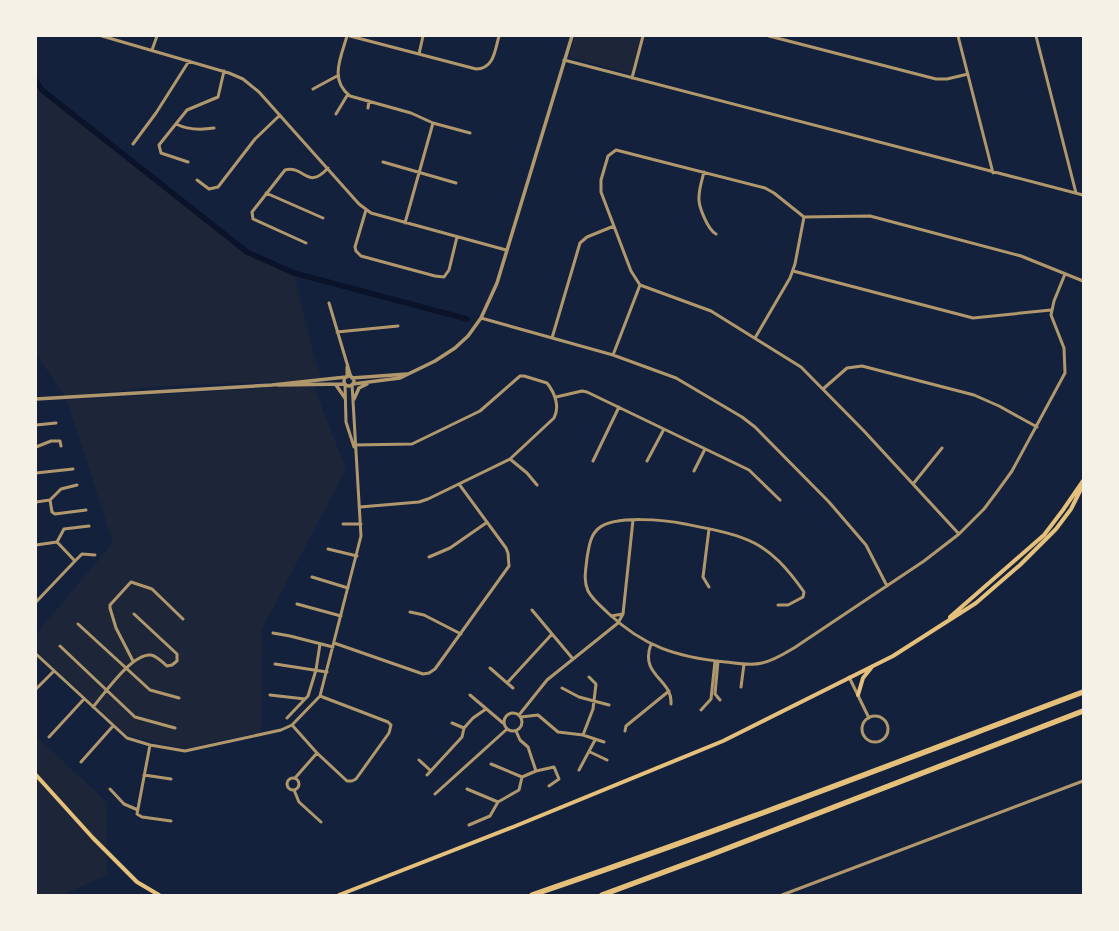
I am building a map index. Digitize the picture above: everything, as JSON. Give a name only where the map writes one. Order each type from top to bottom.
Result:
[{"type":"highway","points":[[532,895],[631,862],[789,804],[941,744],[1083,692]]},
{"type":"highway","points":[[602,895],[710,855],[1083,711]]},
{"type":"main road","points":[[945,622],[1044,535],[1083,481]]},
{"type":"main road","points":[[340,895],[513,827],[723,741],[910,646],[976,602],[1038,548],[1063,521],[1083,485]]},
{"type":"main road","points":[[858,695],[863,678],[874,665]]},
{"type":"main road","points":[[36,775],[93,838],[138,882],[159,895]]},
{"type":"street","points":[[102,36],[224,71],[251,84],[366,210],[406,223],[506,250]]},
{"type":"street","points":[[152,50],[157,36]]},
{"type":"street","points":[[347,36],[337,76],[341,86],[348,94],[421,117],[433,123],[470,133]]},
{"type":"street","points":[[350,36],[469,67],[482,69],[488,65],[494,57],[499,36]]},
{"type":"street","points":[[418,54],[423,36]]},
{"type":"street","points":[[272,385],[336,385],[395,379],[434,361],[455,348],[468,336],[481,318],[494,292],[572,36]]},
{"type":"street","points":[[632,78],[643,36]]},
{"type":"street","points":[[769,36],[936,79],[948,79],[968,74]]},
{"type":"street","points":[[958,36],[993,172]]},
{"type":"street","points":[[1036,36],[1076,193]]},
{"type":"street","points":[[564,60],[1083,195]]},
{"type":"street","points":[[133,144],[189,61]]},
{"type":"street","points":[[188,162],[164,155],[159,151],[161,142],[190,108],[218,97],[224,71]]},
{"type":"street","points":[[313,89],[337,76]]},
{"type":"street","points":[[336,114],[348,94]]},
{"type":"street","points":[[368,108],[369,101]]},
{"type":"street","points":[[197,180],[209,189],[218,187],[261,133],[280,115]]},
{"type":"street","points":[[406,223],[433,123]]},
{"type":"street","points":[[176,124],[182,127],[202,130],[214,128]]},
{"type":"street","points":[[959,534],[823,389],[797,364],[710,311],[640,285],[631,271],[601,192],[601,180],[608,156],[611,152],[620,151],[770,190],[804,217],[870,216],[1010,252],[1083,281]]},
{"type":"street","points":[[383,162],[456,183]]},
{"type":"street","points":[[306,243],[251,217],[254,209],[285,170],[292,170],[314,178],[320,177],[328,168]]},
{"type":"street","points":[[704,172],[699,203],[708,227],[716,234]]},
{"type":"street","points":[[266,193],[323,218]]},
{"type":"street","points":[[366,210],[355,247],[356,251],[361,256],[435,276],[444,277],[448,270],[457,237]]},
{"type":"street","points":[[755,338],[793,271],[804,217]]},
{"type":"street","points":[[552,338],[580,243],[587,237],[614,226]]},
{"type":"street","points":[[793,271],[972,318],[1051,310]]},
{"type":"street","points":[[778,606],[790,604],[804,594],[785,566],[759,545],[738,536],[671,521],[633,520],[604,525],[598,528],[590,539],[586,584],[592,598],[618,623],[651,644],[682,656],[744,664],[761,664],[794,648],[886,586],[959,534],[984,509],[999,489],[1012,471],[1066,370],[1064,348],[1052,320],[1051,310],[1066,274]]},
{"type":"street","points":[[613,355],[640,285]]},
{"type":"street","points":[[36,654],[127,738],[150,745],[190,750],[281,730],[292,725],[320,696],[361,536],[352,377],[347,365],[329,303]]},
{"type":"street","points":[[481,318],[613,355],[676,378],[742,417],[755,428],[829,502],[859,536],[870,549],[886,586]]},
{"type":"street","points":[[337,332],[398,326]]},
{"type":"street","points":[[347,365],[345,384],[346,422],[355,445]]},
{"type":"street","points":[[823,389],[847,368],[862,366],[974,395],[999,406],[1036,427]]},
{"type":"street","points":[[36,399],[272,385],[346,377],[408,374]]},
{"type":"street","points":[[355,445],[412,444],[480,411],[520,376],[547,384],[556,397],[556,410],[554,418],[510,458],[459,484],[419,502],[360,507]]},
{"type":"street","points":[[354,401],[359,388],[370,382]]},
{"type":"street","points":[[336,385],[345,398]]},
{"type":"street","points":[[556,397],[584,391],[619,407],[749,470],[780,500]]},
{"type":"street","points":[[345,404],[354,401]]},
{"type":"street","points":[[593,461],[619,407]]},
{"type":"street","points":[[36,425],[56,423]]},
{"type":"street","points":[[647,461],[664,429]]},
{"type":"street","points":[[36,447],[51,441],[60,441],[61,446]]},
{"type":"street","points":[[913,484],[942,448]]},
{"type":"street","points":[[694,471],[705,449]]},
{"type":"street","points":[[510,458],[527,473],[537,485]]},
{"type":"street","points":[[36,473],[73,470]]},
{"type":"street","points":[[334,643],[423,674],[436,669],[509,566],[506,548],[486,523],[459,484]]},
{"type":"street","points":[[36,502],[50,500],[62,489],[77,485]]},
{"type":"street","points":[[50,500],[52,512],[55,514],[86,510]]},
{"type":"street","points":[[520,716],[547,680],[618,623],[623,614],[633,520]]},
{"type":"street","points":[[429,557],[450,548],[486,523]]},
{"type":"street","points":[[343,524],[361,524]]},
{"type":"street","points":[[57,542],[64,529],[89,526]]},
{"type":"street","points":[[709,529],[703,577],[709,587]]},
{"type":"street","points":[[36,545],[57,542]]},
{"type":"street","points":[[57,542],[75,561]]},
{"type":"street","points":[[328,549],[357,556]]},
{"type":"street","points":[[36,602],[75,561],[84,554],[95,555]]},
{"type":"street","points":[[312,577],[348,588]]},
{"type":"street","points":[[133,661],[116,628],[110,608],[110,605],[131,582],[152,589],[183,619]]},
{"type":"street","points":[[297,604],[341,616]]},
{"type":"street","points":[[532,610],[573,659]]},
{"type":"street","points":[[410,612],[424,615],[461,634]]},
{"type":"street","points":[[92,707],[133,661],[144,655],[152,655],[169,666],[176,663],[178,656],[134,614]]},
{"type":"street","points":[[611,616],[623,614]]},
{"type":"street","points":[[78,624],[125,669],[152,691],[179,698]]},
{"type":"street","points":[[273,633],[333,647]]},
{"type":"street","points":[[508,683],[552,634]]},
{"type":"street","points":[[287,718],[308,696],[316,670],[320,644]]},
{"type":"street","points":[[651,644],[648,653],[648,664],[671,696],[671,704]]},
{"type":"street","points":[[60,646],[136,718],[175,728]]},
{"type":"street","points":[[716,661],[715,694],[720,700]]},
{"type":"street","points":[[701,710],[711,699],[716,661]]},
{"type":"street","points":[[275,664],[327,672]]},
{"type":"street","points":[[741,687],[744,664]]},
{"type":"street","points":[[490,668],[513,688]]},
{"type":"street","points":[[36,689],[54,671]]},
{"type":"street","points":[[583,735],[592,709],[596,683],[589,677]]},
{"type":"street","points":[[849,677],[869,718]]},
{"type":"street","points":[[562,688],[579,697],[609,705]]},
{"type":"street","points":[[625,731],[626,726],[668,691]]},
{"type":"street","points":[[270,695],[305,699]]},
{"type":"street","points":[[470,695],[504,723],[507,730]]},
{"type":"street","points":[[292,725],[317,753],[347,781],[352,781],[381,745],[391,728],[388,722],[320,696]]},
{"type":"street","points":[[49,737],[84,698]]},
{"type":"street","points":[[427,775],[462,737],[464,728],[472,718],[486,709]]},
{"type":"street","points":[[504,723],[505,717],[510,713],[520,716],[538,715],[558,732],[583,735],[604,742]]},
{"type":"street","points":[[516,731],[522,724],[520,716]]},
{"type":"street","points":[[879,717],[886,723],[887,733],[881,740],[871,741],[863,735],[863,725],[869,718],[879,717]]},
{"type":"street","points":[[452,723],[464,728]]},
{"type":"street","points":[[80,762],[113,726]]},
{"type":"street","points":[[436,794],[507,730],[516,731]]},
{"type":"street","points":[[516,731],[521,741],[528,748],[536,771]]},
{"type":"street","points":[[579,770],[590,752],[595,740]]},
{"type":"street","points":[[150,745],[137,814],[140,816],[171,822]]},
{"type":"street","points":[[590,752],[606,760]]},
{"type":"street","points":[[317,753],[295,778],[289,779],[287,783],[290,789],[294,790],[299,802],[321,822]]},
{"type":"street","points":[[419,760],[431,771]]},
{"type":"street","points":[[491,764],[522,777],[536,771],[554,767],[559,779],[549,786]]},
{"type":"street","points":[[144,775],[171,779]]},
{"type":"street","points":[[469,825],[491,815],[498,802],[518,791],[522,777]]},
{"type":"street","points":[[294,790],[300,785],[295,778]]},
{"type":"street","points":[[782,895],[1083,781]]},
{"type":"street","points":[[110,789],[124,804],[138,810]]},
{"type":"street","points":[[467,789],[498,802]]},
{"type":"shaded area","points":[[575,36],[641,36],[632,74],[569,57]]},
{"type":"shaded area","points":[[36,81],[42,90],[247,252],[294,273],[312,348],[321,378],[293,381],[160,386],[65,397],[36,354]]},
{"type":"shaded area","points":[[313,385],[346,469],[262,629],[261,732],[185,749],[126,735],[36,651],[36,634],[113,543],[67,400]]},
{"type":"shaded area","points":[[36,736],[107,802],[107,874],[64,895],[36,895]]},
{"type":"waterway","points":[[36,81],[42,90],[247,252],[294,273],[467,319]]}]
